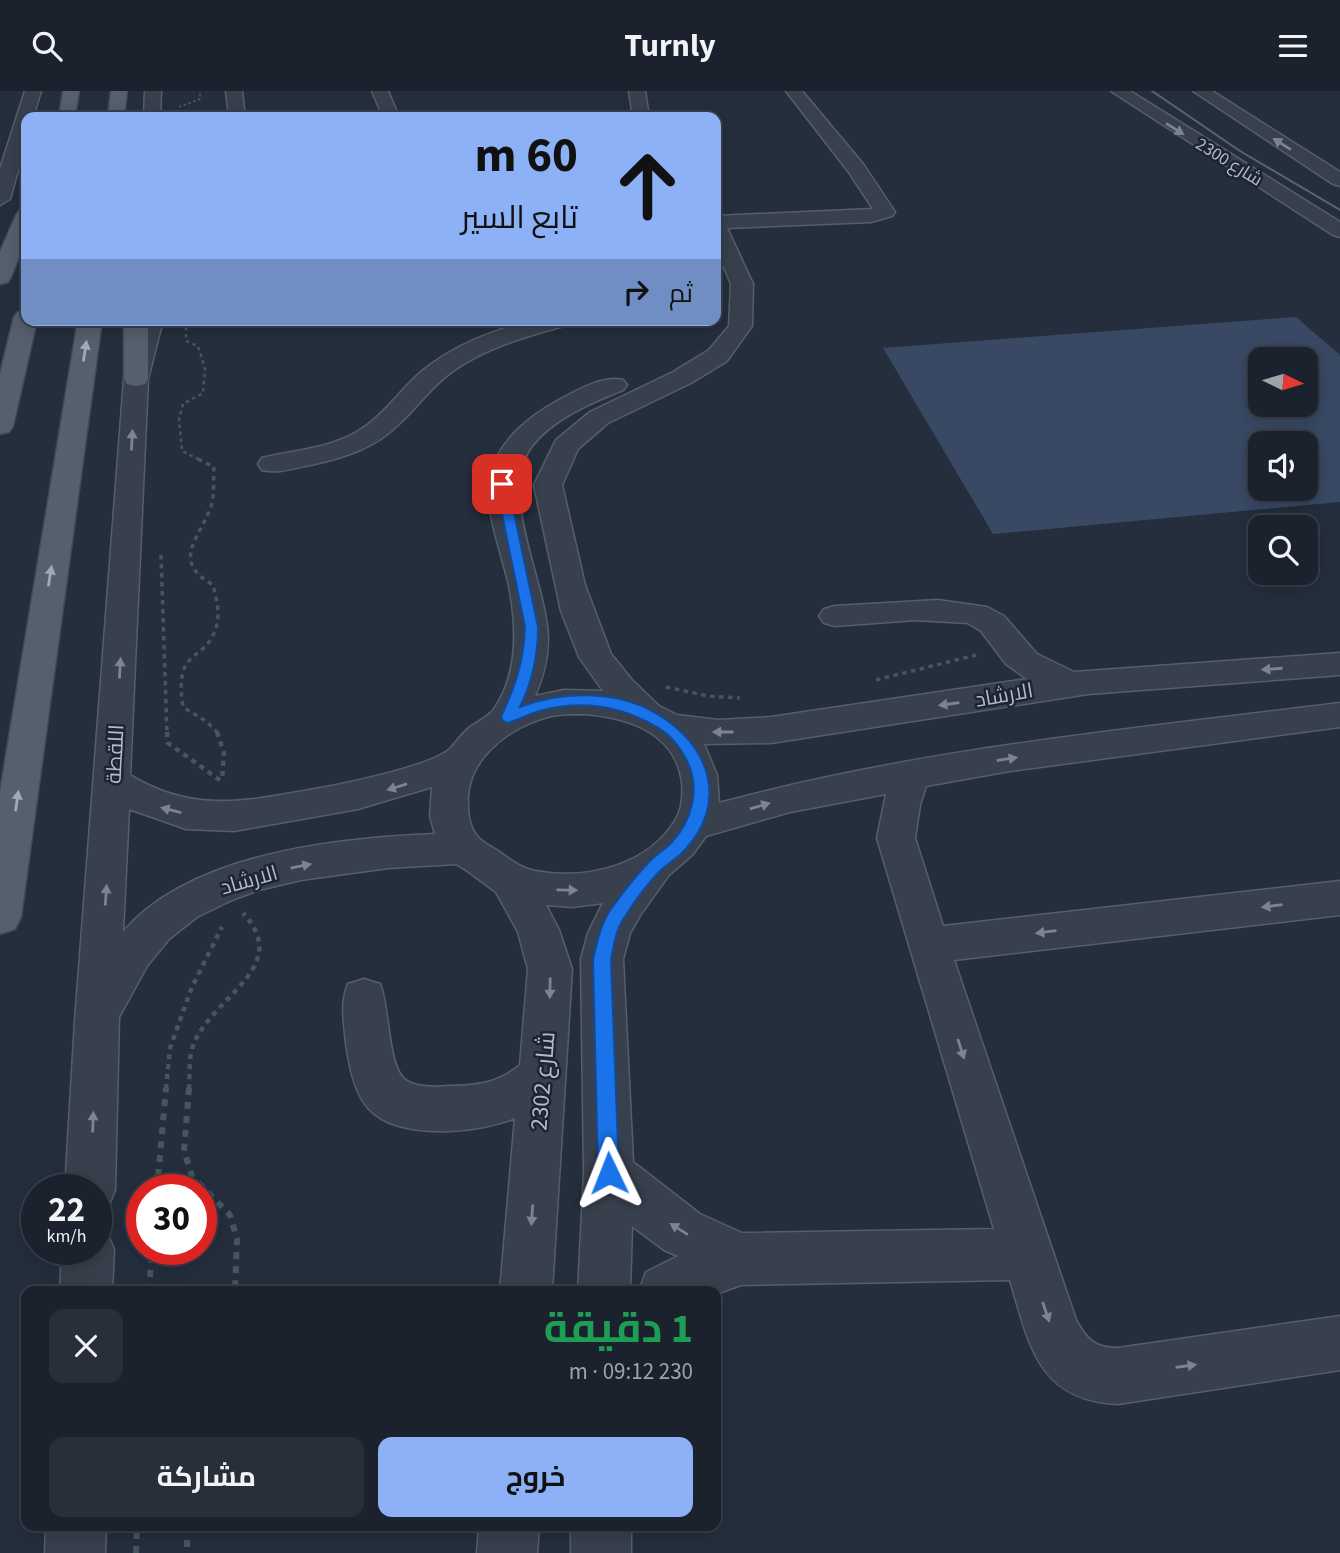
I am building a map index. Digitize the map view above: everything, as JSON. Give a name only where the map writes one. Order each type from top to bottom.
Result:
[{"type":"main road","points":[[68,112],[71,91]]},
{"type":"main road","points":[[117,112],[119,91]]},
{"type":"main road","points":[[0,277],[21,227]]},
{"type":"main road","points":[[0,426],[24,326]]},
{"type":"main road","points":[[0,917],[89,326]]},
{"type":"main road","points":[[136,326],[136,379]]},
{"type":"street","points":[[27,112],[33,91]]},
{"type":"street","points":[[152,112],[153,91]]},
{"type":"street","points":[[234,91],[236,112]]},
{"type":"street","points":[[380,91],[389,112]]},
{"type":"street","points":[[637,91],[639,112]]},
{"type":"street","points":[[721,223],[871,216],[885,212],[856,168],[794,91]]},
{"type":"street","name":"شارع 2300","points":[[1119,91],[1340,231]]},
{"type":"street","points":[[1201,91],[1340,180]]},
{"type":"street","points":[[0,199],[21,130]]},
{"type":"street","points":[[1318,166],[1340,170]]},
{"type":"street","points":[[656,720],[610,702],[575,700],[540,705],[508,717],[480,736],[459,761],[450,782],[447,804],[453,827],[464,848],[510,880],[545,890],[584,890],[621,882],[654,866],[678,847],[694,825],[702,798],[700,771],[689,748],[607,674],[585,639],[548,485],[551,468],[559,451],[572,436],[600,417],[693,373],[716,358],[734,339],[745,301],[744,288],[721,235]]},
{"type":"street","name":"اللقطة","points":[[91,1174],[97,1021],[114,783],[136,379],[150,326]]},
{"type":"street","points":[[272,464],[321,454],[364,440],[381,428],[431,376],[452,362],[498,338],[539,326]]},
{"type":"street","points":[[508,717],[524,683],[531,650],[531,627],[503,499],[502,484],[507,463],[518,443],[535,426],[587,395],[667,363],[691,348],[708,326]]},
{"type":"street","points":[[835,617],[933,610],[969,612],[993,624],[1012,650],[1035,670],[1072,684]]},
{"type":"street","points":[[990,697],[1007,674],[1012,650]]},
{"type":"street","name":"الارشاد","points":[[656,720],[718,733],[771,730],[1072,684],[1340,664]]},
{"type":"street","points":[[694,825],[790,797],[1010,758],[1340,715]]},
{"type":"street","points":[[114,783],[137,798],[165,810],[198,816],[234,818],[373,793],[424,778],[459,761]]},
{"type":"street","points":[[911,775],[901,805],[897,838],[1026,1254],[1060,1349],[1076,1367],[1097,1376],[1118,1376],[1340,1343]]},
{"type":"street","points":[[843,787],[897,838]]},
{"type":"street","name":"الارشاد","points":[[97,1021],[133,950],[155,925],[183,905],[236,894],[305,864],[395,851],[464,848]]},
{"type":"street","points":[[604,1286],[609,1173],[602,960],[606,937],[618,912],[654,866]]},
{"type":"street","name":"شارع 2302","points":[[510,880],[538,930],[550,969],[526,1286]]},
{"type":"street","points":[[928,945],[1340,898]]},
{"type":"street","points":[[364,998],[376,1076],[386,1095],[404,1105],[475,1108],[520,1094],[543,1074]]},
{"type":"street","points":[[475,1108],[516,1128],[537,1149]]},
{"type":"street","points":[[609,1173],[682,1232],[741,1259]]},
{"type":"street","points":[[674,1286],[741,1259],[1026,1254]]},
{"type":"street","points":[[86,1286],[87,1265]]},
{"type":"street","points":[[75,1553],[76,1531]]},
{"type":"street","points":[[507,1553],[509,1531]]},
{"type":"street","points":[[601,1531],[601,1553]]},
{"type":"path","points":[[174,109],[200,99],[200,91]]},
{"type":"path","points":[[186,326],[186,341],[198,346],[201,352],[205,386],[203,393],[183,404],[179,419],[182,451],[214,467],[212,502],[192,540],[191,566],[198,578],[213,586],[218,610],[217,627],[183,664],[178,689],[183,708],[215,726],[226,751],[222,781]]},
{"type":"path","points":[[161,551],[168,743],[222,781],[232,794],[234,818]]},
{"type":"path","points":[[158,1174],[170,1048],[188,997],[236,894]]},
{"type":"path","points":[[235,1286],[237,1239],[230,1215],[192,1176],[184,1151],[194,1044],[210,1016],[251,974],[262,949],[256,927],[236,894]]},
{"type":"path","points":[[149,1286],[151,1265]]},
{"type":"path","points":[[136,1553],[137,1531]]},
{"type":"path","points":[[187,1531],[187,1553]]},
{"type":"water","points":[[1296,317],[1340,355],[1340,502],[993,534],[883,348]]},
{"type":"tram line","points":[[1152,91],[1240,151],[1340,210]]},
{"type":"route","points":[[502,484],[531,627],[531,650],[524,683],[508,717],[540,705],[575,700],[610,702],[642,712],[670,727],[689,748],[700,771],[702,798],[694,825],[678,847],[654,866],[618,912],[606,937],[602,960],[609,1173]]}]
